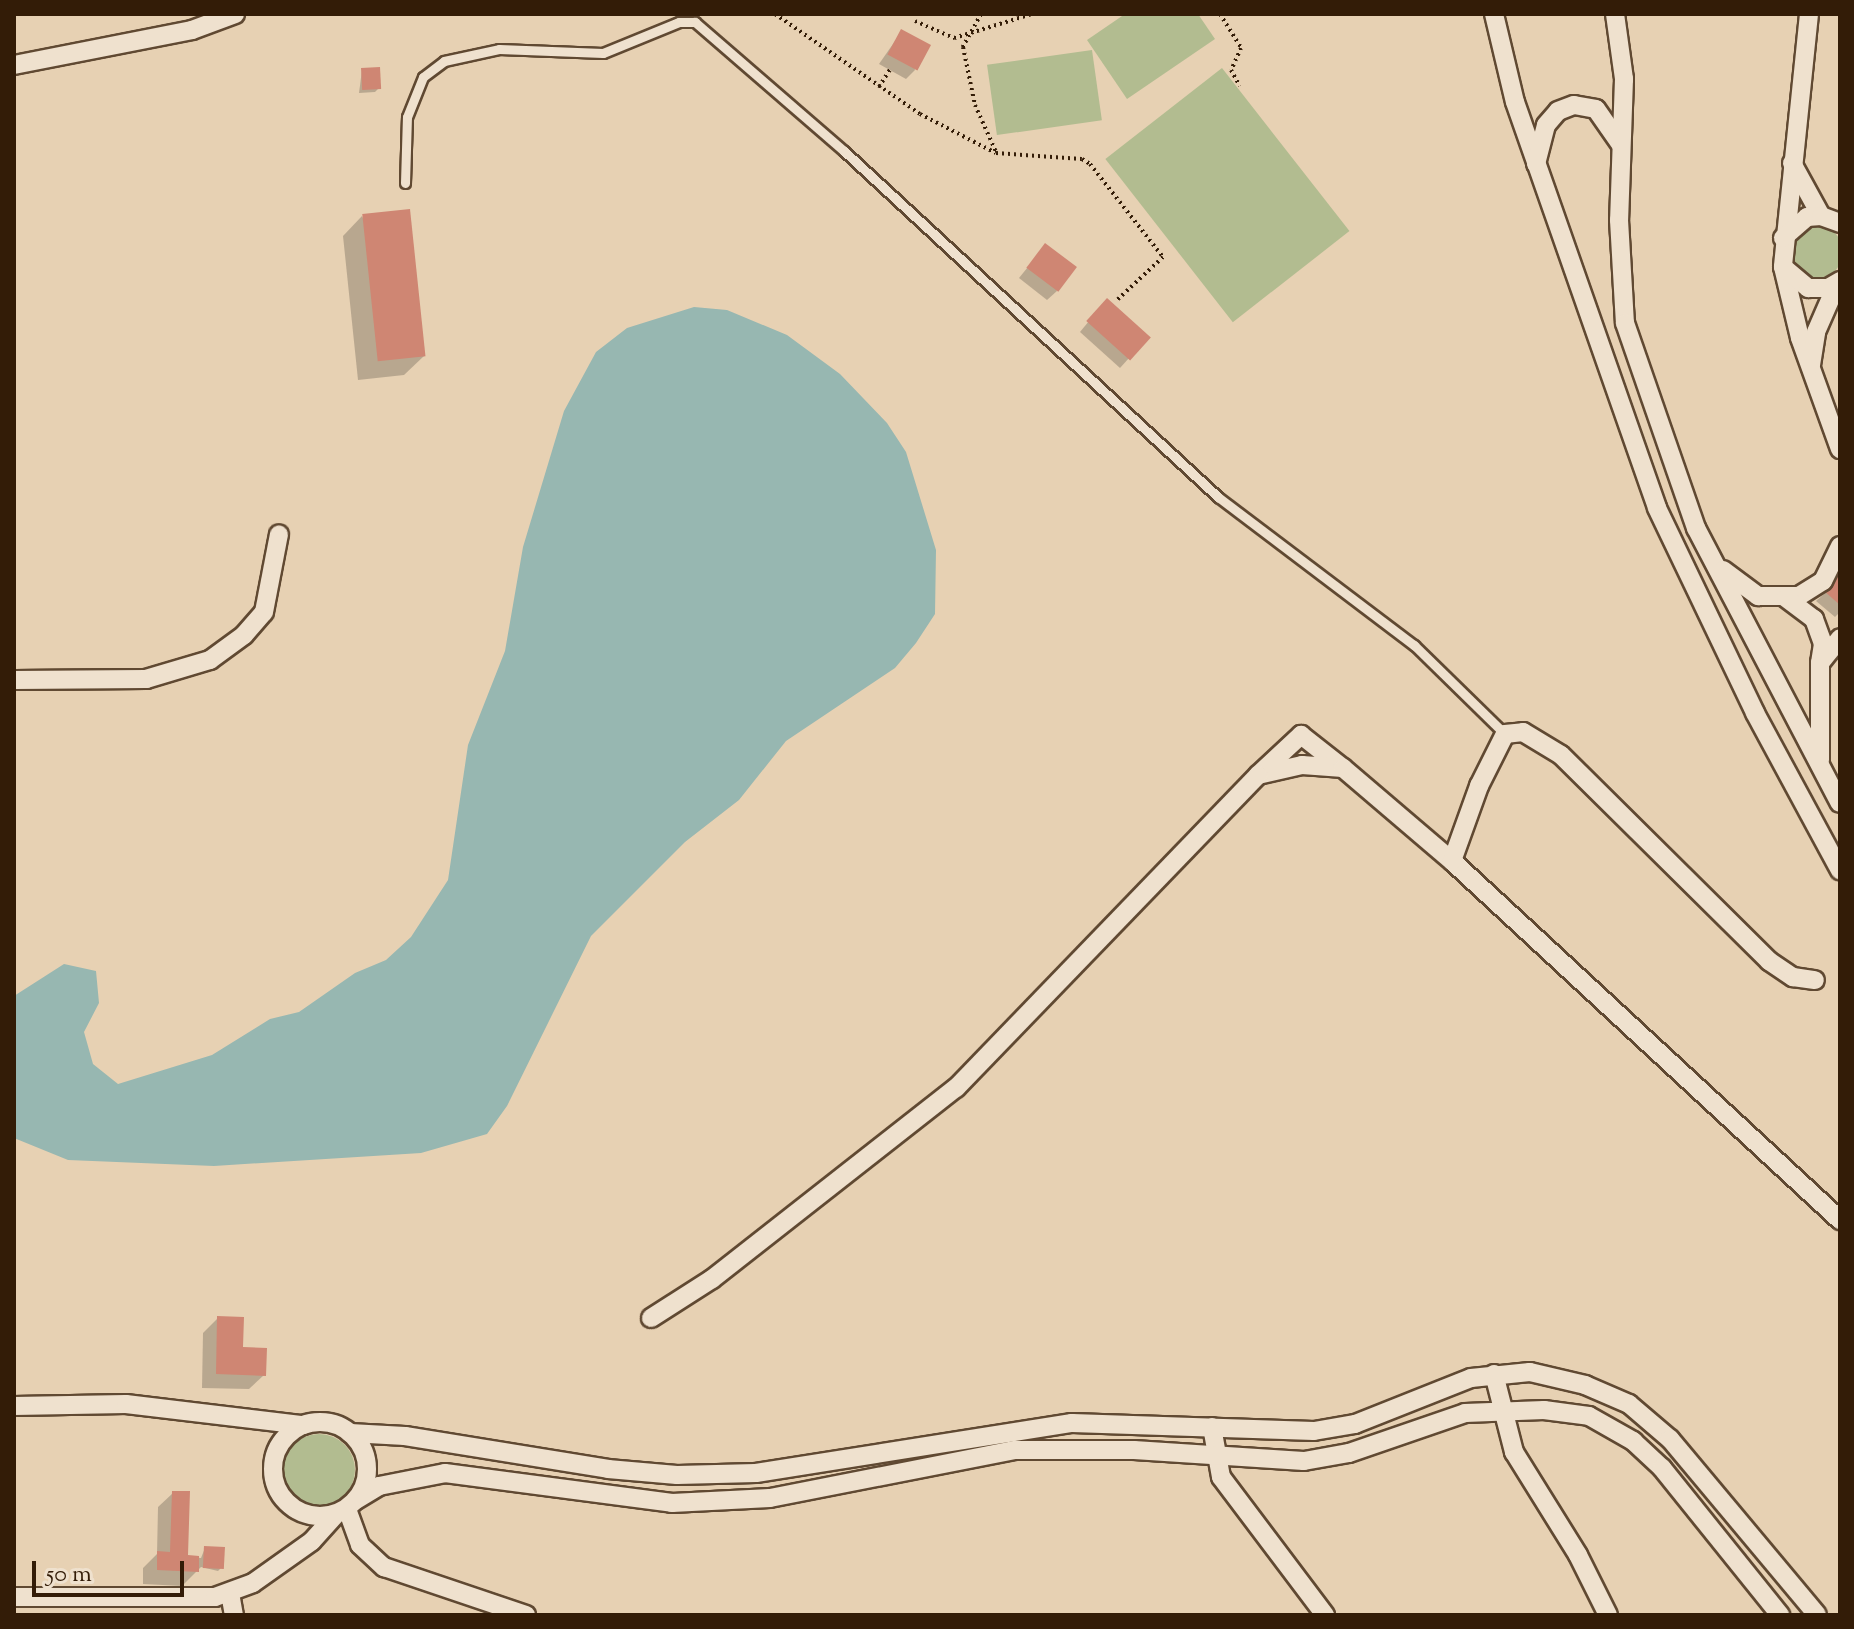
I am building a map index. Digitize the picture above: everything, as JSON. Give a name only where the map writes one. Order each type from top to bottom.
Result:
[{"type":"street","points":[[14,65],[192,30],[235,14]]},
{"type":"street","points":[[1494,14],[1536,165],[1657,508],[1755,713],[1840,870]]},
{"type":"street","points":[[1615,14],[1624,79],[1619,220],[1625,323],[1696,528],[1840,803]]},
{"type":"street","points":[[1809,14],[1783,238],[1783,267],[1811,368],[1840,449]]},
{"type":"street","points":[[1536,165],[1546,125],[1558,111],[1574,105],[1596,109],[1623,148]]},
{"type":"street","points":[[1792,163],[1821,216]]},
{"type":"street","points":[[1783,238],[1797,222],[1821,216],[1840,223]]},
{"type":"street","points":[[1783,267],[1808,288],[1838,283]]},
{"type":"street","points":[[1811,368],[1816,332],[1838,283]]},
{"type":"street","points":[[14,680],[146,679],[210,660],[244,635],[264,612],[279,534]]},
{"type":"street","points":[[1714,562],[1743,589],[1786,598],[1799,596],[1823,581],[1840,546]]},
{"type":"street","points":[[1786,598],[1814,619],[1823,644],[1820,663],[1820,767]]},
{"type":"street","points":[[1820,663],[1840,638]]},
{"type":"street","points":[[1452,861],[1479,786],[1505,734],[1523,732],[1561,755],[1769,961],[1793,977],[1815,980]]},
{"type":"street","points":[[651,1318],[712,1279],[956,1088],[1258,775],[1301,735],[1452,861],[1840,1220]]},
{"type":"street","points":[[1258,775],[1302,765],[1343,768]]},
{"type":"street","points":[[14,1406],[126,1404],[303,1425],[327,1422],[350,1433],[677,1475],[826,1464],[1072,1423],[1314,1431],[1355,1424],[1494,1374],[1530,1372],[1585,1385],[1629,1404],[1698,1469],[1817,1615]]},
{"type":"street","points":[[1494,1374],[1500,1411],[1514,1452],[1578,1555],[1608,1615]]},
{"type":"street","points":[[14,1597],[230,1593],[312,1541],[346,1508],[379,1486],[445,1473],[672,1503],[770,1498],[1015,1450],[1134,1450],[1304,1461],[1349,1453],[1465,1413],[1500,1411],[1589,1416],[1633,1441],[1662,1468],[1780,1615]]},
{"type":"street","points":[[303,1425],[277,1450],[275,1486],[300,1512],[346,1508]]},
{"type":"street","points":[[1212,1427],[1214,1457],[1237,1504],[1311,1589],[1325,1615]]},
{"type":"street","points":[[350,1433],[367,1466],[346,1508],[360,1545],[384,1567],[526,1615]]},
{"type":"street","points":[[230,1593],[234,1615]]},
{"type":"lane","points":[[667,26],[671,14]]},
{"type":"lane","points":[[405,183],[407,117],[423,77],[444,61],[499,49],[603,53],[667,26],[695,22],[844,151],[1218,497],[1414,645],[1505,734]]},
{"type":"path","points":[[775,14],[879,87],[996,153],[1082,159],[1090,164],[1163,257],[1117,300]]},
{"type":"path","points":[[981,14],[966,35],[963,47],[975,105],[996,153]]},
{"type":"path","points":[[915,21],[938,35],[966,35],[1032,14]]},
{"type":"path","points":[[1220,14],[1241,48],[1231,70],[1240,86]]},
{"type":"path","points":[[879,87],[891,68]]},
{"type":"green space","points":[[1125,14],[1198,14],[1215,39],[1127,99],[1087,40]]},
{"type":"green space","points":[[1092,50],[1102,120],[997,135],[987,65]]},
{"type":"green space","points":[[1222,68],[1349,231],[1233,322],[1105,159]]},
{"type":"green space","points":[[1817,226],[1836,233],[1843,252],[1836,271],[1817,278],[1798,271],[1791,252],[1798,233]]},
{"type":"green space","points":[[319,1434],[339,1440],[349,1450],[355,1470],[349,1490],[339,1500],[319,1506],[299,1500],[289,1490],[283,1470],[289,1450],[299,1440]]},
{"type":"water","points":[[694,307],[727,310],[787,335],[840,374],[887,423],[906,452],[936,550],[935,614],[916,643],[895,668],[786,741],[739,800],[685,842],[591,936],[507,1106],[487,1134],[421,1153],[214,1166],[68,1160],[14,1138],[14,996],[64,964],[96,971],[99,1003],[84,1032],[93,1064],[118,1084],[212,1055],[270,1019],[299,1012],[355,973],[386,960],[411,937],[448,880],[468,745],[505,651],[523,547],[564,411],[596,352],[627,328]]},
{"type":"building","points":[[901,29],[931,45],[917,71],[887,55]]},
{"type":"building","points":[[380,67],[381,89],[362,90],[361,68]]},
{"type":"building","points":[[410,209],[425,356],[378,361],[362,214]]},
{"type":"building","points":[[1045,243],[1077,267],[1058,292],[1026,268]]},
{"type":"building","points":[[1107,298],[1151,337],[1130,361],[1086,321]]},
{"type":"building","points":[[1837,575],[1840,577],[1840,605],[1824,591]]},
{"type":"building","points":[[217,1316],[244,1317],[243,1347],[267,1348],[266,1376],[216,1374]]},
{"type":"building","points":[[172,1491],[190,1491],[188,1555],[199,1556],[199,1572],[157,1570],[157,1551],[170,1552]]},
{"type":"building","points":[[204,1546],[225,1547],[224,1569],[203,1568]]}]
